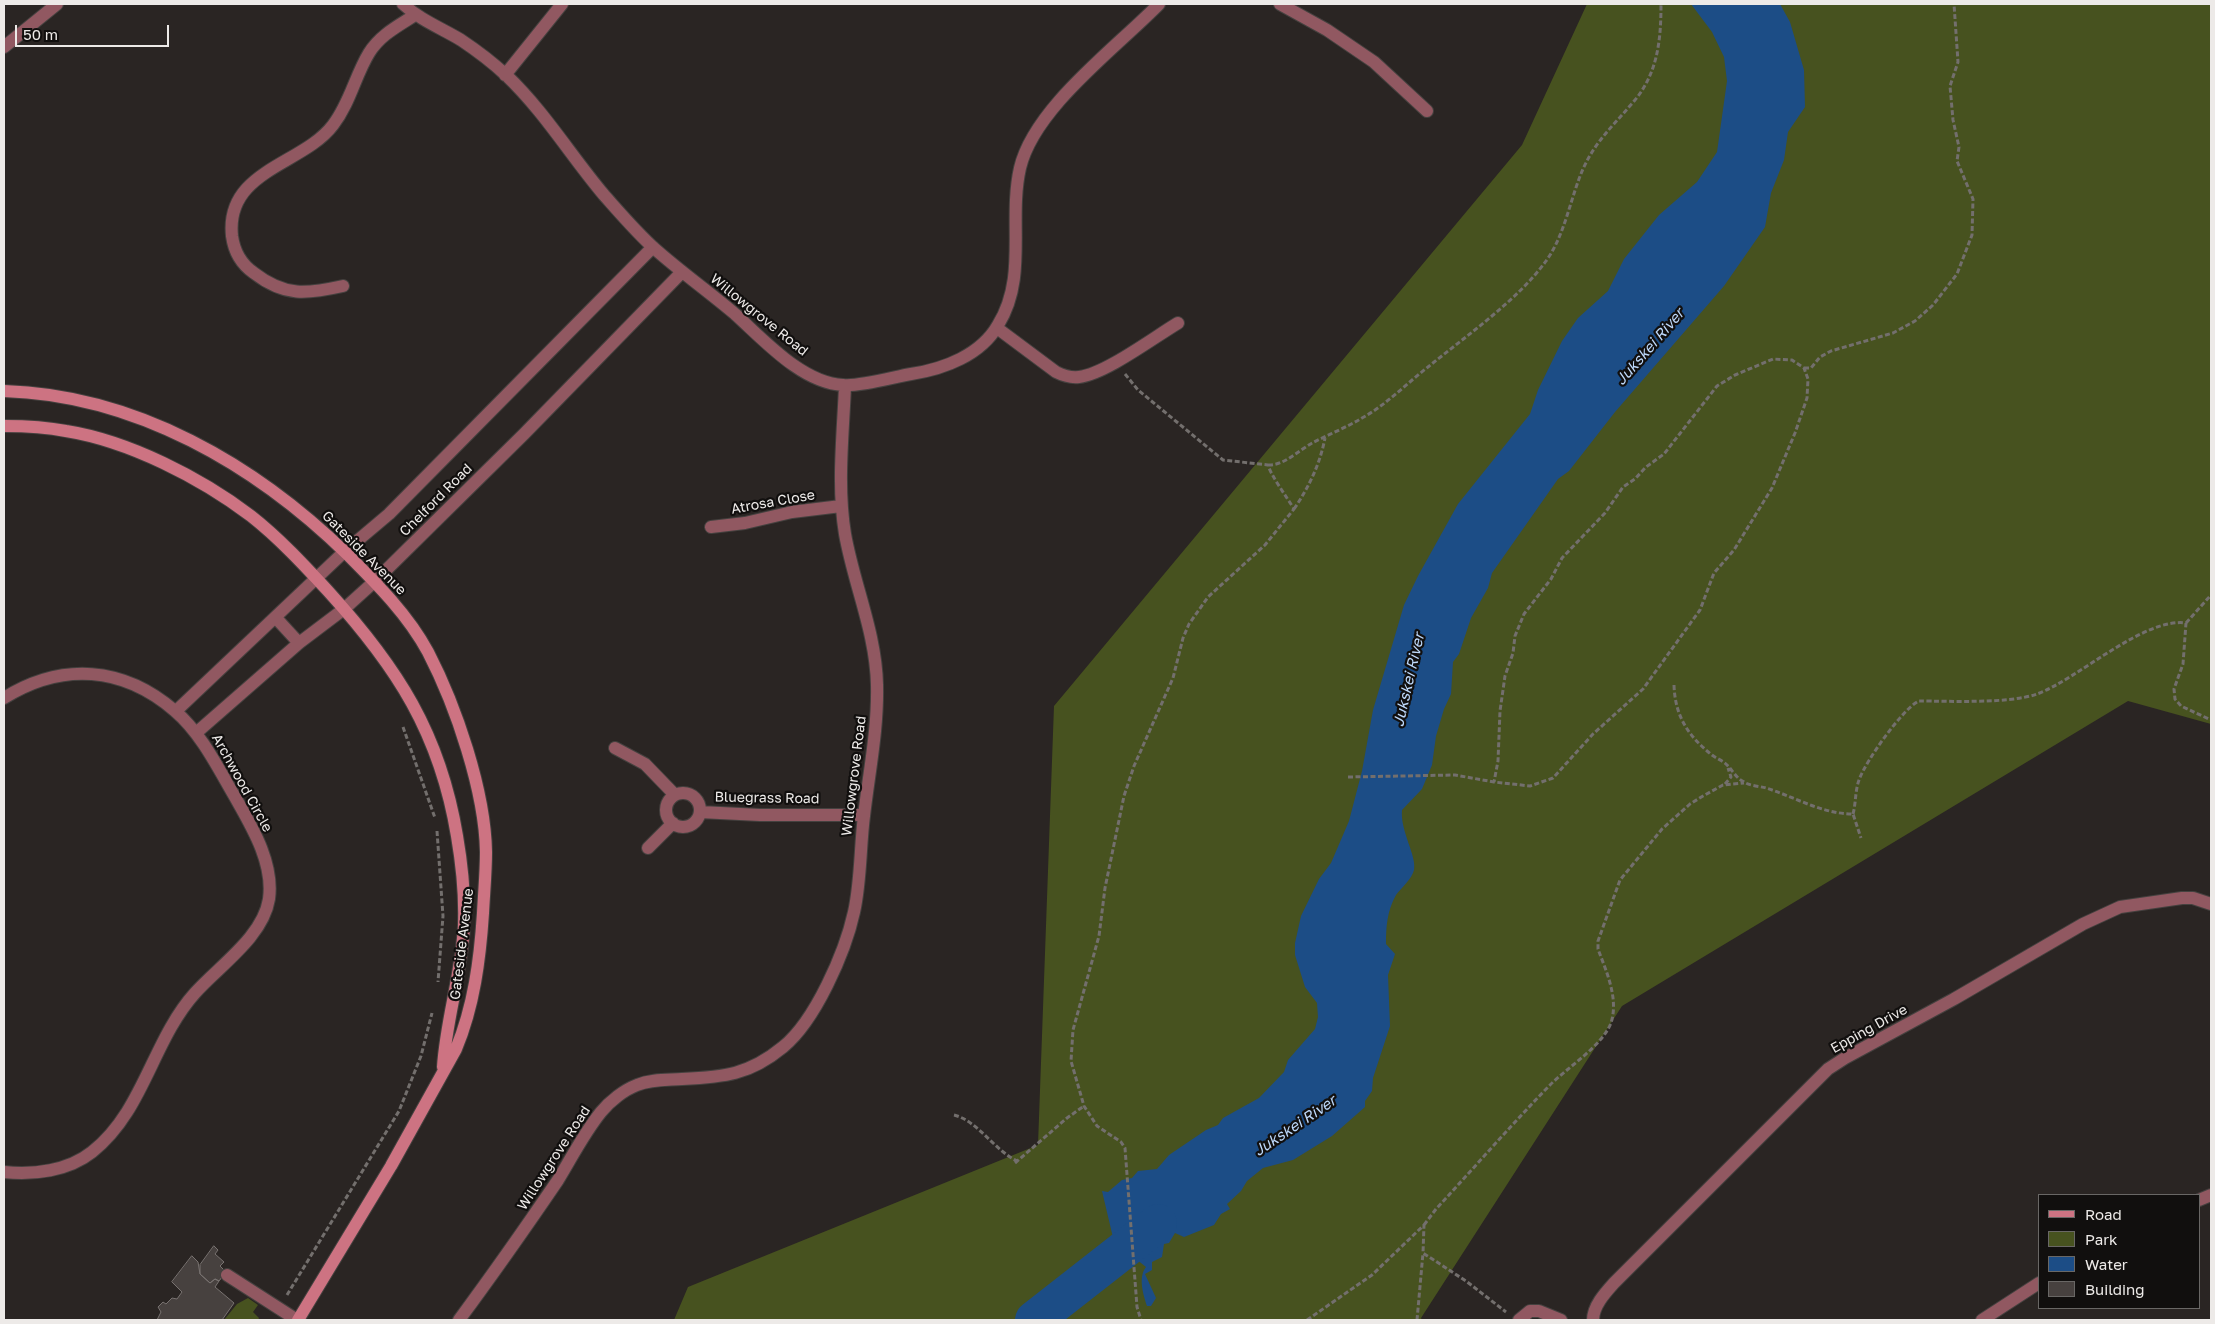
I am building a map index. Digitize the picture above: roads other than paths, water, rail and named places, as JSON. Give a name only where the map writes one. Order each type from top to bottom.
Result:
[{"type":"street","points":[[4,47],[57,4]]},
{"type":"street","name":"Willowgrove Road","points":[[403,4],[415,15],[464,42],[505,74],[530,100],[604,194],[653,247],[734,313],[779,354],[822,381],[844,386],[841,506],[852,567],[875,657],[877,676],[876,741],[864,815],[855,910],[830,977],[800,1033],[782,1048],[743,1072],[723,1077],[657,1080],[636,1085],[620,1094],[603,1109],[591,1125],[525,1230],[459,1320]]},
{"type":"street","points":[[505,74],[562,4]]},
{"type":"street","points":[[844,386],[921,373],[950,364],[968,355],[984,343],[997,328],[1006,311],[1015,274],[1017,190],[1020,168],[1028,144],[1045,119],[1071,89],[1158,4]]},
{"type":"street","points":[[1280,4],[1327,30],[1360,52],[1427,111]]},
{"type":"street","points":[[343,286],[312,293],[288,292],[265,282],[246,268],[234,248],[232,229],[235,211],[242,195],[256,178],[272,167],[311,147],[324,135],[341,111],[369,54],[380,39],[415,15]]},
{"type":"street","name":"Chelford Road","points":[[176,711],[344,552],[389,514],[653,247]]},
{"type":"street","name":"Chelford Road","points":[[196,733],[299,643],[344,609],[375,581],[524,434],[682,272]]},
{"type":"street","points":[[997,328],[1065,377],[1089,375],[1116,361],[1178,323]]},
{"type":"street","name":"Gateside Avenue","points":[[4,391],[48,396],[105,407],[169,430],[213,451],[269,487],[315,523],[375,581],[413,628],[443,683],[460,730],[482,809],[486,850],[482,924],[474,992],[464,1029],[456,1049],[443,1069],[391,1166],[297,1320]]},
{"type":"street","name":"Gateside Avenue","points":[[4,426],[68,431],[146,455],[188,475],[230,501],[254,518],[316,578],[344,609],[400,679],[418,712],[447,791],[461,866],[464,925],[446,1031],[443,1069]]},
{"type":"street","name":"Atrosa Close","points":[[711,527],[745,523],[792,512],[841,506]]},
{"type":"street","points":[[276,618],[299,643]]},
{"type":"street","name":"Archwood Circle","points":[[4,698],[33,682],[82,672],[106,674],[131,683],[176,711],[196,733],[252,827],[268,876],[269,898],[264,914],[253,934],[194,994],[177,1018],[159,1049],[135,1100],[121,1122],[104,1141],[90,1153],[65,1166],[29,1173],[4,1172]]},
{"type":"street","points":[[615,748],[645,764],[675,795]]},
{"type":"street","points":[[681,793],[693,796],[700,806],[699,817],[690,825],[684,827],[673,823],[666,812],[670,799],[675,795],[681,793]]},
{"type":"street","name":"Bluegrass Road","points":[[700,812],[760,815],[864,815]]},
{"type":"street","points":[[648,848],[673,823]]},
{"type":"street","name":"Epping Drive","points":[[1593,1320],[1598,1303],[1614,1283],[1828,1069],[2083,924],[2120,907],[2182,898],[2193,898],[2211,904]]},
{"type":"street","points":[[227,1275],[297,1320]]},
{"type":"street","points":[[1982,1320],[2038,1284]]},
{"type":"street","points":[[1514,1317],[1530,1311],[1539,1312],[1561,1320]]},
{"type":"water","points":[[1691,4],[1780,4],[1790,22],[1804,70],[1805,107],[1788,132],[1784,160],[1771,193],[1765,227],[1724,286],[1615,412],[1569,471],[1558,479],[1492,573],[1488,588],[1471,618],[1459,654],[1453,662],[1451,694],[1444,709],[1436,736],[1432,765],[1422,789],[1402,810],[1403,826],[1413,858],[1414,870],[1409,880],[1396,895],[1388,919],[1386,944],[1395,954],[1388,975],[1390,1026],[1373,1078],[1372,1091],[1365,1101],[1365,1107],[1332,1136],[1293,1160],[1263,1168],[1247,1181],[1241,1191],[1227,1204],[1230,1209],[1221,1214],[1214,1225],[1184,1237],[1175,1233],[1169,1243],[1164,1244],[1162,1257],[1152,1262],[1152,1270],[1145,1274],[1156,1298],[1151,1306],[1147,1306],[1142,1281],[1146,1267],[1136,1259],[1124,1264],[1123,1261],[1119,1263],[1102,1191],[1108,1192],[1122,1180],[1132,1178],[1138,1171],[1157,1169],[1169,1155],[1206,1130],[1218,1125],[1223,1118],[1259,1098],[1284,1072],[1288,1060],[1315,1029],[1318,1017],[1317,1003],[1305,987],[1295,955],[1295,943],[1301,916],[1319,879],[1331,863],[1349,821],[1362,771],[1373,710],[1404,605],[1458,504],[1530,414],[1538,390],[1562,341],[1578,318],[1608,291],[1624,259],[1659,215],[1697,182],[1717,152],[1727,81],[1724,57],[1712,32]]},
{"type":"waterway","name":"Jukskei River","points":[[1034,1320],[1158,1223]]}]
